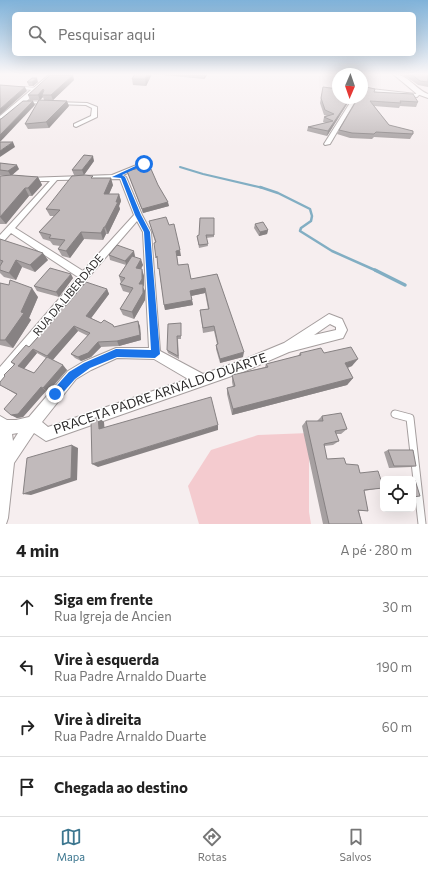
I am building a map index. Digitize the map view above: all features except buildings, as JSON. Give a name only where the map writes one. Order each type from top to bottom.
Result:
[{"type":"street","points":[[0,120],[26,98]]},
{"type":"street","points":[[22,102],[87,104],[95,107],[94,117],[76,125]]},
{"type":"street","points":[[328,144],[351,104]]},
{"type":"street","points":[[114,177],[144,164]]},
{"type":"street","points":[[18,179],[54,180],[123,177],[138,215],[147,232],[155,354]]},
{"type":"street","points":[[0,240],[54,180]]},
{"type":"street","name":"RUA DA LIBERDADE","points":[[0,376],[84,276],[138,215]]},
{"type":"street","points":[[10,229],[84,276]]},
{"type":"street","name":"PRACETA PADRE ARNALDO DUARTE","points":[[34,423],[46,434],[243,366],[288,347]]},
{"type":"street","points":[[7,461],[55,394],[72,376],[87,366],[116,353],[155,354],[202,380]]},
{"type":"street","points":[[0,518],[7,461],[2,425],[16,427],[34,423]]},
{"type":"lane","points":[[395,414],[410,418],[422,524]]},
{"type":"shaded area","points":[[309,433],[309,512],[311,524],[199,524],[188,486],[211,450],[258,435]]},
{"type":"waterway","points":[[180,167],[263,188]]},
{"type":"waterway","points":[[263,188],[278,193],[310,209],[312,216],[311,221],[301,228],[300,231],[332,251],[377,271]]},
{"type":"waterway","points":[[377,271],[405,285]]},
{"type":"route","points":[[55,394],[72,376],[87,366],[116,353],[155,354],[147,232],[138,215],[123,177],[114,177],[144,164]]}]
